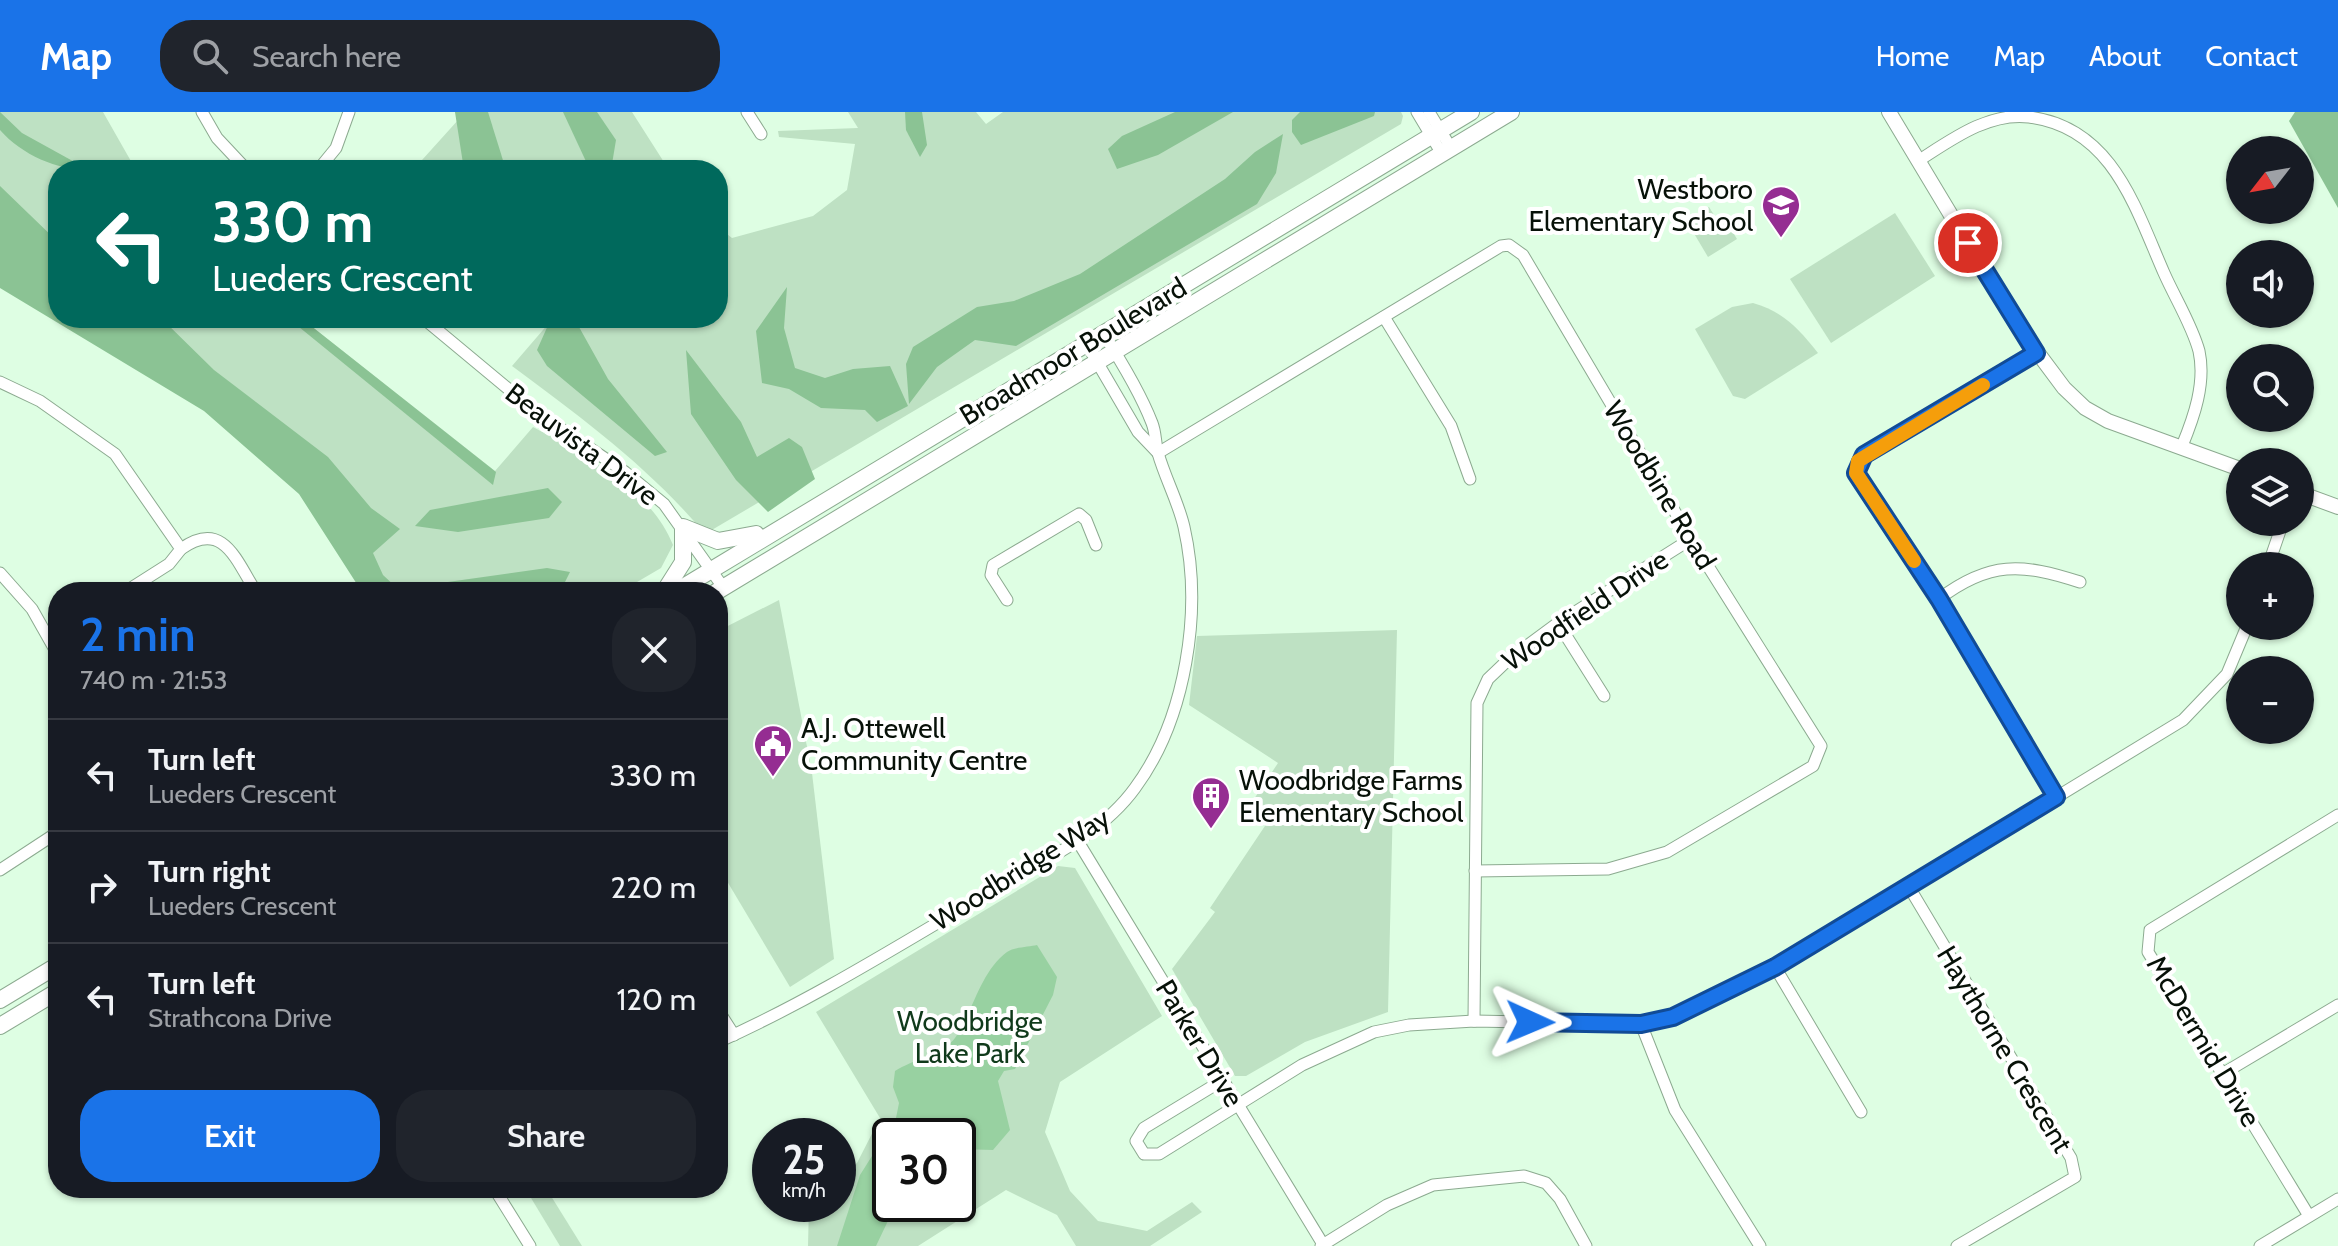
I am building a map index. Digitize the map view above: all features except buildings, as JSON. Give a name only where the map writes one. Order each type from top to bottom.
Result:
[{"type":"main road","name":"Broadmoor Boulevard","points":[[691,582],[1471,112]]},
{"type":"main road","name":"Broadmoor Boulevard","points":[[728,585],[1511,112]]},
{"type":"main road","points":[[670,582],[683,562],[683,527],[726,541],[786,524]]},
{"type":"main road","points":[[0,1000],[48,971]]},
{"type":"main road","points":[[0,1026],[48,997]]},
{"type":"street","points":[[202,112],[217,138],[238,160]]},
{"type":"street","points":[[326,160],[336,148],[349,112]]},
{"type":"street","points":[[747,112],[761,134]]},
{"type":"street","points":[[1417,112],[1447,151]]},
{"type":"street","points":[[1429,112],[1436,133]]},
{"type":"street","points":[[1889,112],[2036,353],[2085,408],[2136,432],[2226,463]]},
{"type":"street","points":[[1918,161],[1969,130],[1994,119],[2014,116],[2039,119],[2071,130],[2105,155],[2128,191],[2199,352],[2200,387],[2182,446]]},
{"type":"street","name":"Woodbine Road","points":[[1158,453],[1501,246],[1515,248],[1821,746],[1813,766],[1667,852],[1608,869],[1475,871]]},
{"type":"street","points":[[1384,317],[1451,426],[1470,479]]},
{"type":"street","name":"Beauvista Drive","points":[[435,328],[536,412],[625,472],[664,504],[712,569],[717,582]]},
{"type":"street","name":"Woodbridge Way","points":[[728,1038],[848,976],[1077,840],[1118,808],[1151,764],[1163,740],[1181,674],[1190,608],[1190,559],[1175,496],[1158,453],[1153,425],[1103,333]]},
{"type":"street","name":"Woodbridge Way","points":[[1086,343],[1138,432],[1158,453]]},
{"type":"street","points":[[2036,353],[1858,461],[1856,473],[1939,599],[2056,797]]},
{"type":"street","points":[[0,382],[40,401],[115,454],[181,549]]},
{"type":"street","points":[[2314,498],[2338,507]]},
{"type":"street","points":[[1007,600],[991,575],[993,565],[1079,514],[1086,520],[1096,545]]},
{"type":"street","points":[[141,582],[169,564],[181,549],[197,538],[210,537],[227,546],[250,582]]},
{"type":"street","name":"Woodfield Drive","points":[[1474,1021],[1477,703],[1488,679],[1558,623],[1691,539]]},
{"type":"street","points":[[1939,599],[1959,584],[2011,567],[2041,569],[2080,582]]},
{"type":"street","points":[[0,573],[48,630]]},
{"type":"street","points":[[1558,623],[1604,696]]},
{"type":"street","points":[[1223,1080],[1144,1128],[1136,1141],[1144,1154],[1159,1154],[1302,1065],[1374,1032],[1409,1025],[1474,1021],[1641,1024],[1673,1017],[1775,967],[2183,720],[2227,674],[2241,640]]},
{"type":"street","name":"McDermid Drive","points":[[2309,1216],[2148,952],[2146,942],[2150,930],[2338,815]]},
{"type":"street","points":[[0,870],[48,839]]},
{"type":"street","name":"Parker Drive","points":[[1077,840],[1323,1245]]},
{"type":"street","name":"Haythorne Crescent","points":[[1909,887],[2071,1158],[2075,1177],[1957,1246]]},
{"type":"street","points":[[1775,967],[1861,1112]]},
{"type":"street","points":[[2224,1073],[2338,1005]]},
{"type":"street","points":[[1641,1024],[1675,1110],[1760,1246]]},
{"type":"street","points":[[728,1026],[734,1035]]},
{"type":"street","points":[[1323,1245],[1387,1205],[1433,1185],[1524,1176],[1546,1183],[1560,1199],[1586,1246]]},
{"type":"street","points":[[500,1198],[530,1246]]},
{"type":"street","points":[[2260,1246],[2338,1199]]},
{"type":"green space","points":[[0,112],[103,112],[130,160],[48,160],[48,284],[0,246]]},
{"type":"green space","points":[[455,112],[632,112],[663,160],[422,160],[459,119]]},
{"type":"green space","points":[[848,112],[976,112],[986,124],[1003,112],[1401,112],[1403,116],[1401,124],[705,534],[638,465],[512,366],[545,328],[728,328],[728,235],[732,238],[813,216],[847,190],[855,144],[779,137],[778,131],[858,128]]},
{"type":"green space","points":[[1709,207],[1723,229],[1729,226],[1737,239],[1708,257],[1686,220]]},
{"type":"green space","points":[[1895,213],[1935,276],[1831,343],[1790,279]]},
{"type":"green space","points":[[1753,303],[1790,322],[1818,353],[1745,399],[1733,396],[1695,329],[1732,307]]},
{"type":"green space","points":[[114,328],[314,328],[495,471],[533,427],[594,461],[649,506],[673,545],[661,568],[637,582],[368,582],[316,491]]},
{"type":"green space","points":[[779,600],[812,773],[834,959],[790,987],[728,883],[728,626]]},
{"type":"green space","points":[[1397,630],[1388,1012],[1305,1042],[1246,1076],[1235,1076],[1172,969],[1215,912],[1210,908],[1273,814],[1254,799],[1278,763],[1189,705],[1197,636]]},
{"type":"green space","name":"Woodbridge Lake Park","points":[[1058,866],[1075,868],[1162,1016],[1060,1082],[1045,1132],[1070,1191],[1098,1221],[1147,1231],[1192,1202],[1202,1212],[1150,1246],[1076,1246],[1057,1215],[1006,1190],[976,1209],[976,1118],[880,1118],[816,1012]]},
{"type":"green space","name":"Woodbridge Lake Park","points":[[872,1134],[872,1222],[956,1222],[918,1246],[808,1246],[809,1222],[856,1222],[857,1163]]},
{"type":"green space","points":[[531,1198],[552,1198],[582,1246],[560,1246]]},
{"type":"shaded area","points":[[0,112],[22,133],[71,160],[48,162],[29,154],[0,130]]},
{"type":"shaded area","points":[[455,112],[488,112],[503,160],[462,160]]},
{"type":"shaded area","points":[[563,112],[597,112],[616,140],[613,160],[585,160]]},
{"type":"shaded area","points":[[905,112],[922,112],[927,145],[920,157],[906,130]]},
{"type":"shaded area","points":[[1175,112],[1233,112],[1158,155],[1117,169],[1108,149],[1122,136]]},
{"type":"shaded area","points":[[1300,112],[1375,112],[1374,116],[1301,145],[1292,132],[1292,120]]},
{"type":"shaded area","points":[[2295,112],[2338,112],[2338,208],[2314,165],[2314,136],[2297,136],[2289,121]]},
{"type":"shaded area","points":[[1283,134],[1276,173],[1257,204],[1016,346],[975,340],[937,367],[909,404],[906,364],[913,347],[977,307],[1014,301],[1080,274],[1225,179],[1255,152]]},
{"type":"shaded area","points":[[0,186],[48,232],[48,317],[0,288]]},
{"type":"shaded area","points":[[787,287],[784,328],[795,368],[825,378],[853,369],[890,366],[908,406],[877,422],[865,410],[821,408],[789,389],[762,383],[756,331]]},
{"type":"shaded area","points":[[66,328],[171,328],[214,370],[328,457],[371,508],[400,529],[373,553],[383,575],[390,582],[356,582],[299,494],[204,411]]},
{"type":"shaded area","points":[[300,328],[314,328],[496,472],[493,485]]},
{"type":"shaded area","points":[[547,328],[580,328],[608,379],[667,452],[655,456],[547,366],[537,350]]},
{"type":"shaded area","points":[[686,350],[741,422],[757,457],[789,438],[802,447],[815,479],[768,512],[736,480],[691,414]]},
{"type":"shaded area","points":[[548,488],[562,502],[549,518],[458,532],[415,526],[430,510]]},
{"type":"shaded area","points":[[547,568],[570,572],[565,582],[448,582]]},
{"type":"shaded area","points":[[1037,945],[1057,977],[1053,995],[1015,1069],[1004,1071],[998,1081],[1010,1130],[993,1150],[976,1150],[976,1118],[896,1118],[899,1103],[893,1087],[895,1071],[936,1052],[955,1038],[990,970],[1007,952]]},
{"type":"shaded area","points":[[872,1156],[872,1222],[887,1222],[876,1246],[837,1246],[845,1222],[856,1222],[856,1187]]},
{"type":"slow traffic","points":[[1914,561],[1856,473],[1858,461],[1983,385]]},
{"type":"place","name":"Westboro Elementary School","points":[[1781,239]]},
{"type":"place","name":"A.J. Ottewell Community Centre","points":[[773,778]]},
{"type":"place","name":"Woodbridge Farms Elementary School","points":[[1211,830]]},
{"type":"route","points":[[1530,1022],[1641,1024],[1673,1017],[1718,998],[1775,967],[2056,797],[1939,599],[1856,473],[1858,461],[1864,455],[2036,353],[1968,243]]}]
